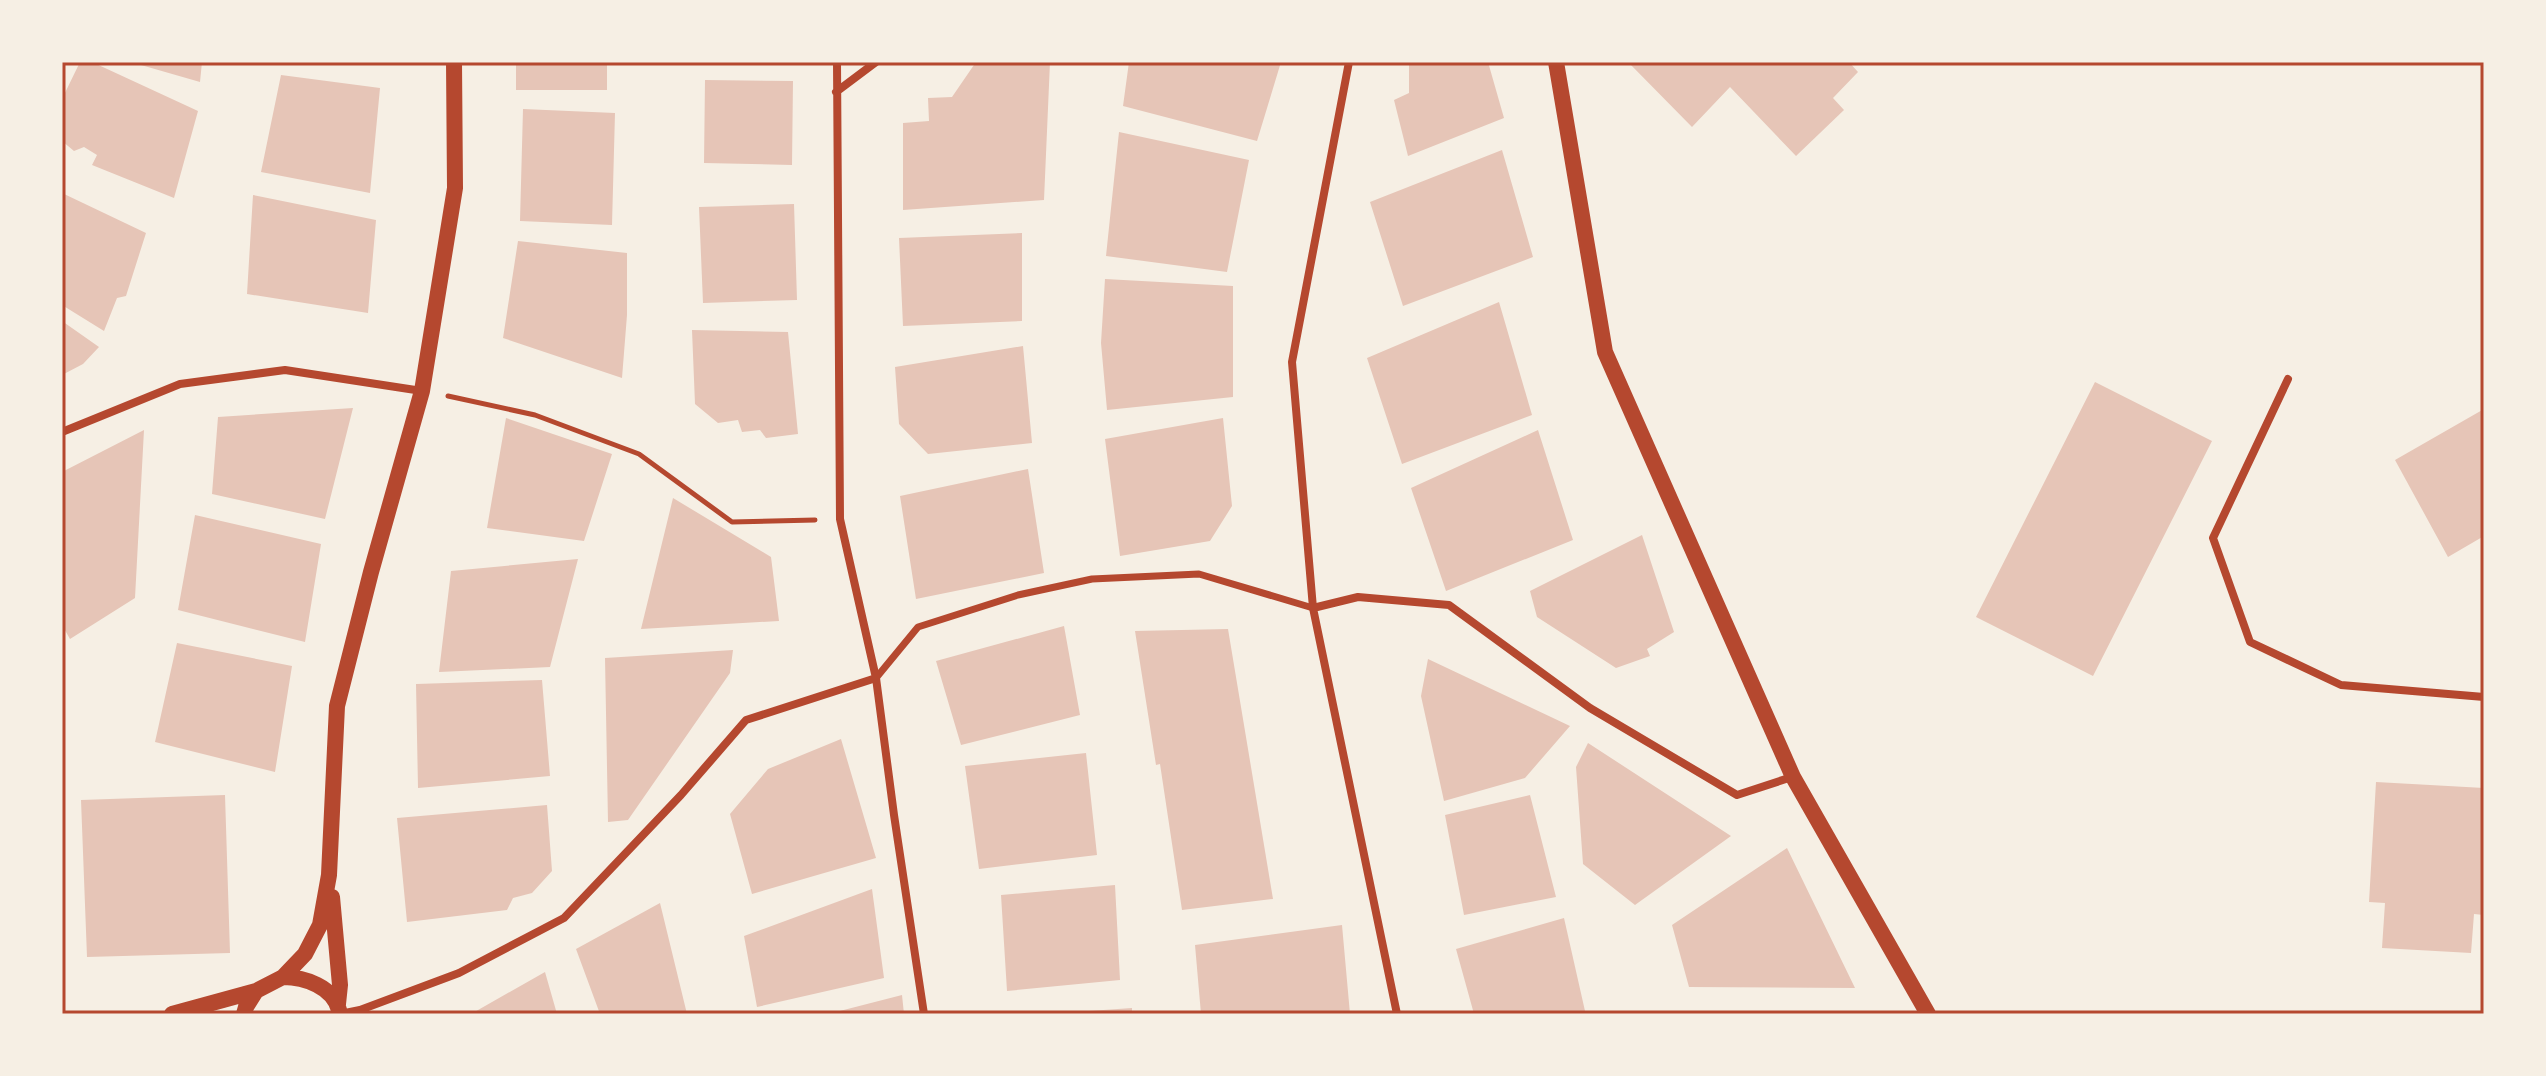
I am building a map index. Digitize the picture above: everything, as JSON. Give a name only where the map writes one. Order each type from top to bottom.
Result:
[{"type":"main road","points":[[172,1014],[256,991],[283,977],[305,954],[320,925],[329,875],[337,706],[422,391],[455,188],[454,62]]},
{"type":"main road","points":[[1556,62],[1605,352],[1793,777],[1928,1014]]},
{"type":"main road","points":[[329,875],[340,985],[339,1011]]},
{"type":"main road","points":[[283,977],[318,984],[339,1011]]},
{"type":"main road","points":[[244,1014],[256,991]]},
{"type":"street","points":[[837,62],[840,519],[876,678],[924,1014]]},
{"type":"street","points":[[836,92],[876,62]]},
{"type":"street","points":[[1349,62],[1292,362],[1313,608],[1397,1014]]},
{"type":"street","points":[[62,432],[180,384],[285,370],[422,391]]},
{"type":"street","points":[[2288,379],[2213,538],[2250,642],[2341,685],[2484,697]]},
{"type":"street","points":[[339,1011],[360,1010],[459,973],[564,918],[681,795],[746,720],[876,678],[918,627],[1018,595],[1092,579],[1199,574],[1313,608],[1358,597],[1449,605],[1590,708],[1737,795],[1793,777]]},
{"type":"street","points":[[1913,1014],[1920,998]]},
{"type":"path","points":[[422,391],[535,415],[639,454],[732,522],[840,519]]},
{"type":"building","points":[[80,62],[92,62],[198,111],[174,198],[92,165],[97,155],[84,147],[74,151],[62,141],[62,99]]},
{"type":"building","points":[[202,62],[200,82],[134,63]]},
{"type":"building","points":[[516,62],[607,62],[607,90],[516,90]]},
{"type":"building","points":[[976,62],[1050,62],[1044,200],[903,210],[903,123],[929,121],[928,98],[952,97]]},
{"type":"building","points":[[1129,62],[1281,62],[1257,141],[1123,106]]},
{"type":"building","points":[[1413,62],[1488,62],[1504,118],[1408,156],[1394,100],[1409,93],[1409,65]]},
{"type":"building","points":[[1628,62],[1849,62],[1858,72],[1833,98],[1844,110],[1796,156],[1730,87],[1692,127]]},
{"type":"building","points":[[281,75],[380,88],[370,193],[261,172]]},
{"type":"building","points":[[705,80],[793,81],[792,165],[704,163]]},
{"type":"building","points":[[523,109],[615,113],[612,225],[520,221]]},
{"type":"building","points":[[1119,132],[1249,160],[1227,272],[1106,256]]},
{"type":"building","points":[[1502,150],[1533,257],[1403,306],[1370,202]]},
{"type":"building","points":[[62,193],[146,233],[126,296],[117,298],[104,331],[62,305]]},
{"type":"building","points":[[253,195],[376,220],[368,313],[247,294]]},
{"type":"building","points":[[794,204],[797,300],[703,303],[699,207]]},
{"type":"building","points":[[1022,233],[1022,321],[903,326],[899,238]]},
{"type":"building","points":[[518,241],[627,253],[627,315],[622,378],[503,338]]},
{"type":"building","points":[[1105,279],[1233,286],[1233,397],[1107,410],[1101,343]]},
{"type":"building","points":[[1499,302],[1532,415],[1402,464],[1367,358]]},
{"type":"building","points":[[62,321],[99,347],[83,364],[62,375]]},
{"type":"building","points":[[692,330],[788,332],[798,434],[766,438],[760,430],[742,432],[738,420],[718,423],[695,404]]},
{"type":"building","points":[[1023,346],[1032,443],[928,454],[899,424],[895,367]]},
{"type":"building","points":[[2095,382],[2212,441],[2093,676],[1976,617]]},
{"type":"building","points":[[353,408],[325,519],[212,494],[218,417]]},
{"type":"building","points":[[2484,409],[2484,536],[2448,557],[2395,460]]},
{"type":"building","points":[[506,418],[612,454],[584,541],[487,528]]},
{"type":"building","points":[[1223,418],[1232,506],[1210,541],[1120,556],[1105,439]]},
{"type":"building","points":[[144,430],[135,598],[70,639],[62,625],[62,472]]},
{"type":"building","points":[[1538,430],[1573,540],[1446,591],[1411,488]]},
{"type":"building","points":[[1028,469],[1044,573],[916,599],[900,496]]},
{"type":"building","points":[[673,498],[771,557],[779,621],[641,629]]},
{"type":"building","points":[[195,515],[321,544],[305,642],[178,610]]},
{"type":"building","points":[[1642,535],[1674,632],[1647,649],[1650,656],[1616,668],[1537,617],[1530,591]]},
{"type":"building","points":[[578,559],[550,667],[439,672],[451,571]]},
{"type":"building","points":[[1064,626],[1080,715],[961,745],[936,661]]},
{"type":"building","points":[[1228,629],[1273,899],[1182,910],[1160,764],[1156,765],[1135,631]]},
{"type":"building","points":[[177,643],[292,666],[275,772],[155,742]]},
{"type":"building","points":[[733,650],[730,673],[628,820],[608,822],[605,658]]},
{"type":"building","points":[[1428,659],[1570,726],[1525,778],[1444,801],[1421,696]]},
{"type":"building","points":[[542,680],[550,776],[418,788],[416,684]]},
{"type":"building","points":[[841,739],[876,858],[752,894],[730,814],[768,769]]},
{"type":"building","points":[[1588,743],[1731,836],[1635,905],[1583,864],[1576,767]]},
{"type":"building","points":[[1086,753],[1097,855],[979,869],[965,766]]},
{"type":"building","points":[[2376,782],[2484,788],[2484,915],[2474,914],[2471,953],[2382,948],[2385,903],[2369,902]]},
{"type":"building","points":[[225,795],[230,953],[87,957],[81,800]]},
{"type":"building","points":[[1530,795],[1556,897],[1464,915],[1445,815]]},
{"type":"building","points":[[547,805],[552,871],[532,893],[513,898],[507,910],[407,922],[397,818]]},
{"type":"building","points":[[1787,848],[1855,988],[1689,987],[1672,925]]},
{"type":"building","points":[[1115,885],[1120,980],[1007,991],[1001,895]]},
{"type":"building","points":[[872,889],[884,978],[757,1007],[744,936]]},
{"type":"building","points":[[660,903],[687,1014],[600,1014],[576,949]]},
{"type":"building","points":[[1564,918],[1585,1011],[1575,1014],[1474,1014],[1456,949]]},
{"type":"building","points":[[1342,925],[1350,1014],[1201,1014],[1195,945]]},
{"type":"building","points":[[545,972],[557,1014],[471,1014]]},
{"type":"building","points":[[902,995],[904,1014],[832,1014],[832,1013]]},
{"type":"building","points":[[1132,1008],[1132,1014],[1075,1014],[1075,1012]]}]
